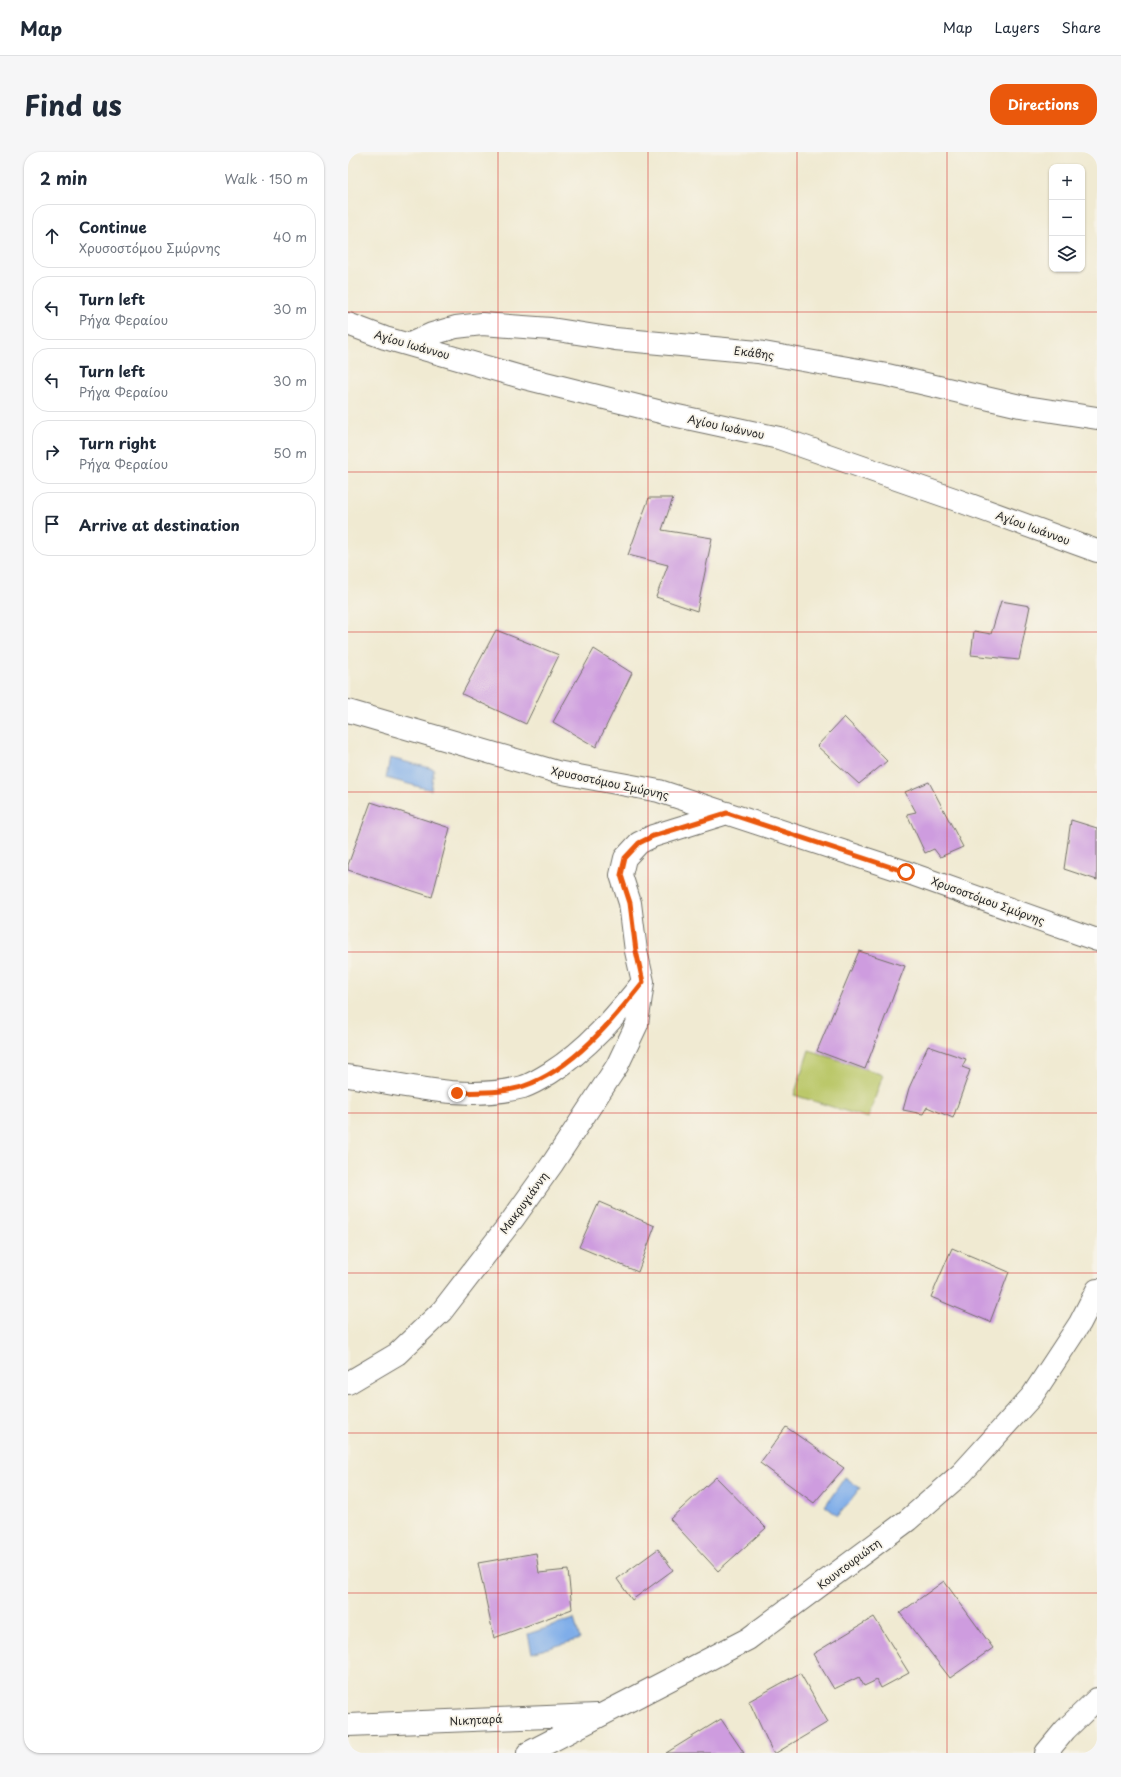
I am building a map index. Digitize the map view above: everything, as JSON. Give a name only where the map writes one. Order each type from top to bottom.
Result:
[{"type":"street","name":"Αγίου Ιωάννου","points":[[348,324],[385,338],[521,377],[673,415],[779,438],[1097,551]]},
{"type":"street","name":"Εκάβης","points":[[410,344],[432,334],[482,324],[551,329],[615,339],[758,352],[887,375],[1020,406],[1097,418]]},
{"type":"street","name":"Χρυσοστόμου Σμύρνης","points":[[348,711],[557,772],[659,791],[906,872],[1097,940]]},
{"type":"street","points":[[348,1076],[457,1093],[484,1092],[524,1086],[567,1062],[601,1033],[643,982],[636,951],[630,903],[621,875],[625,858],[639,843],[653,836],[727,813]]},
{"type":"street","name":"Μακρυγιάννη","points":[[348,1383],[397,1354],[442,1311],[513,1219],[553,1163],[617,1066],[637,1024],[643,982]]},
{"type":"street","name":"Κουντουριώτη","points":[[528,1753],[748,1639],[908,1520],[962,1473],[1032,1396],[1080,1323],[1097,1290]]},
{"type":"street","points":[[1046,1753],[1065,1730],[1097,1699]]},
{"type":"street","name":"Νικηταρά","points":[[348,1725],[604,1714]]},
{"type":"green space","points":[[809,1050],[883,1075],[868,1118],[794,1095]]},
{"type":"water","points":[[390,758],[434,769],[431,790],[386,778]]},
{"type":"water","points":[[845,1477],[860,1488],[838,1516],[825,1506]]},
{"type":"water","points":[[574,1619],[580,1639],[532,1653],[528,1634]]},
{"type":"building","points":[[649,498],[673,498],[662,530],[712,538],[697,611],[656,597],[668,565],[628,555]]},
{"type":"building","points":[[1001,601],[1030,606],[1019,660],[971,655],[974,631],[991,634]]},
{"type":"building","points":[[496,630],[559,655],[526,724],[462,694]]},
{"type":"building","points":[[594,649],[632,673],[596,747],[553,722]]},
{"type":"building","points":[[844,717],[887,761],[859,784],[817,746]]},
{"type":"building","points":[[929,782],[963,847],[940,857],[934,849],[925,853],[907,814],[916,812],[905,792]]},
{"type":"building","points":[[371,802],[450,828],[432,897],[348,870],[348,865]]},
{"type":"building","points":[[1071,820],[1097,828],[1097,880],[1064,869]]},
{"type":"building","points":[[859,951],[905,966],[865,1069],[817,1051]]},
{"type":"building","points":[[928,1046],[966,1059],[962,1067],[970,1070],[953,1118],[927,1107],[923,1114],[903,1110],[909,1088]]},
{"type":"building","points":[[599,1202],[655,1226],[638,1272],[579,1247]]},
{"type":"building","points":[[952,1248],[1009,1272],[990,1322],[931,1297]]},
{"type":"building","points":[[786,1427],[844,1468],[814,1503],[760,1463]]},
{"type":"building","points":[[716,1477],[766,1528],[718,1571],[670,1519]]},
{"type":"building","points":[[658,1549],[673,1570],[632,1600],[617,1579]]},
{"type":"building","points":[[536,1553],[539,1573],[568,1570],[572,1609],[494,1638],[478,1563]]},
{"type":"building","points":[[944,1581],[993,1648],[950,1678],[900,1613]]},
{"type":"building","points":[[874,1617],[909,1673],[881,1688],[877,1680],[864,1686],[859,1677],[834,1689],[813,1654]]},
{"type":"building","points":[[800,1673],[828,1722],[776,1753],[773,1753],[749,1701]]},
{"type":"building","points":[[721,1719],[744,1753],[666,1753]]},
{"type":"route","points":[[457,1093],[484,1092],[524,1086],[542,1077],[567,1062],[601,1033],[643,982],[636,951],[635,933],[630,903],[621,875],[625,858],[639,843],[653,836],[679,830],[727,813],[906,872]]}]
